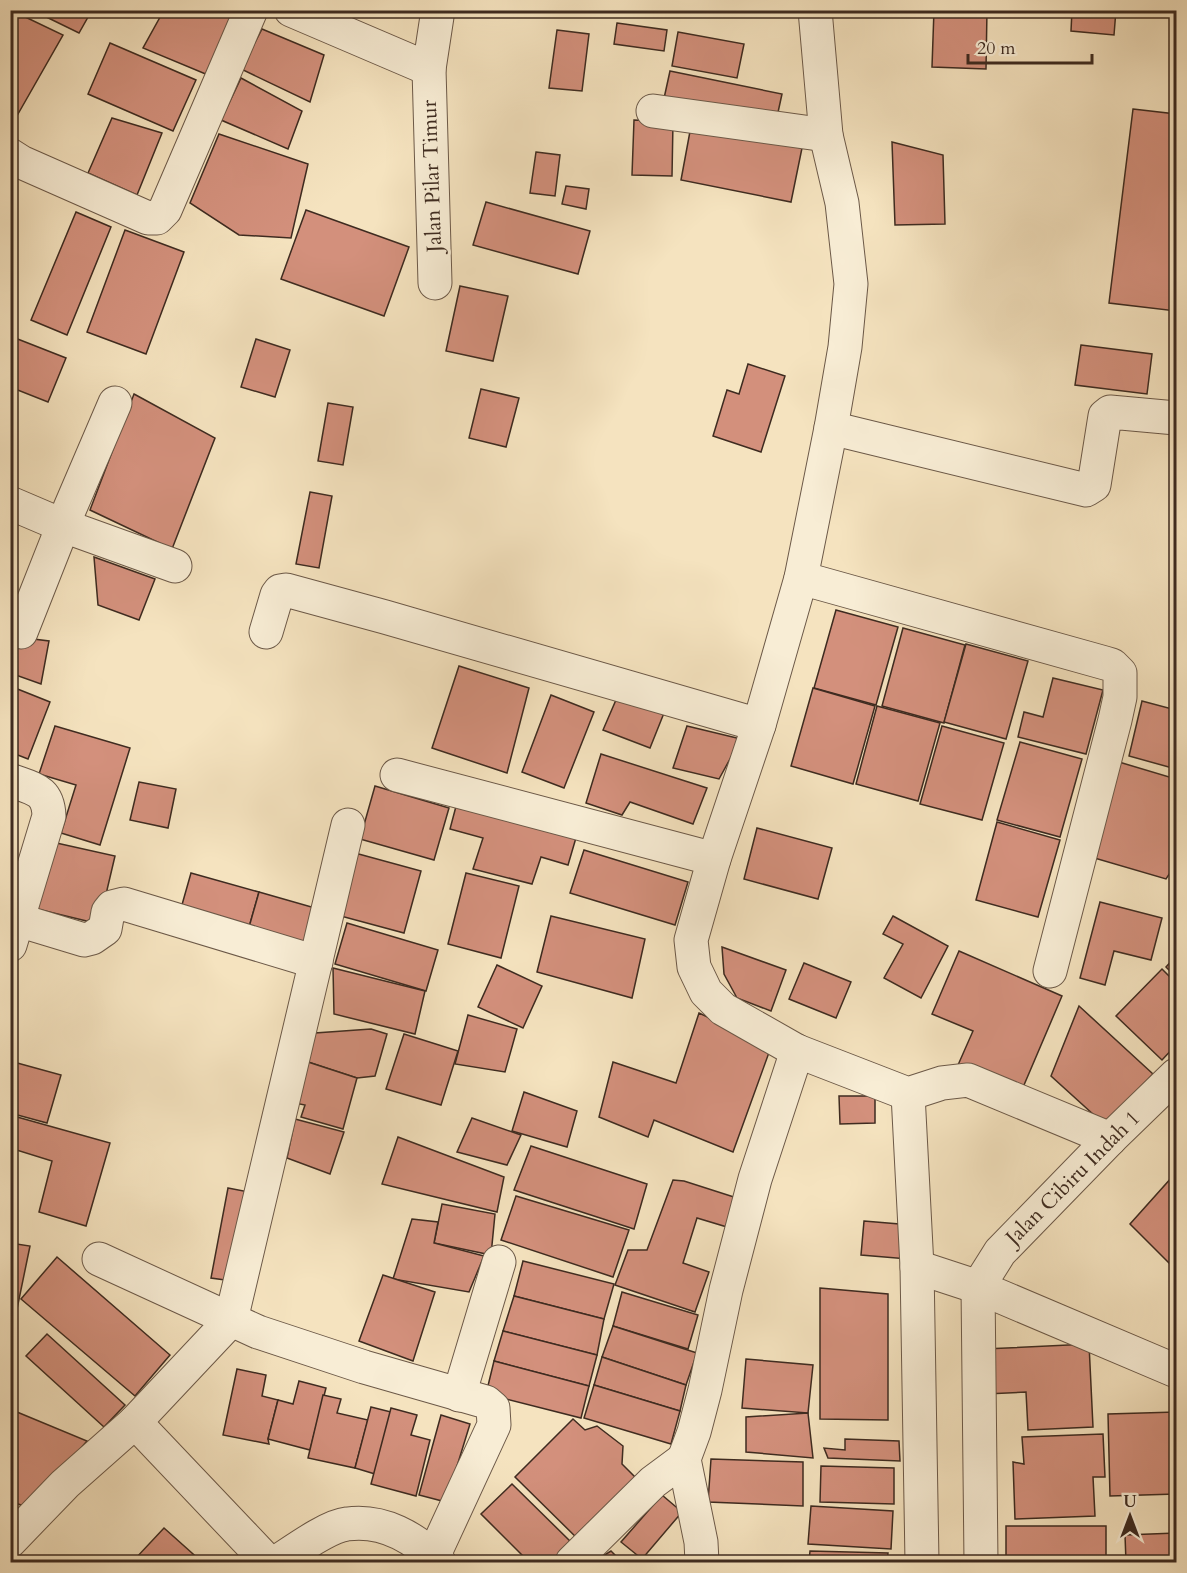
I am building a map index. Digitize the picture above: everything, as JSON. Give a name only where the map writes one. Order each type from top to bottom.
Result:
[{"type":"street","points":[[14,167],[148,218],[157,218],[165,210],[251,10]]},
{"type":"street","name":"Jalan Pilar Timur","points":[[291,10],[429,69]]},
{"type":"street","name":"Jalan Pilar Timur","points":[[435,283],[429,69],[438,10]]},
{"type":"street","points":[[815,10],[826,135],[842,203],[850,284],[845,347],[801,578],[759,725],[714,859],[691,940],[694,967],[706,992],[723,1009],[797,1052],[908,1094],[942,1083],[968,1080],[1110,1139]]},
{"type":"street","points":[[653,111],[826,135]]},
{"type":"street","points":[[21,632],[115,403]]},
{"type":"street","points":[[831,428],[1086,490],[1094,485],[1105,416],[1110,412],[1176,418]]},
{"type":"street","points":[[10,503],[63,526],[175,566]]},
{"type":"street","points":[[801,578],[1112,665],[1120,672],[1120,697],[1115,720],[1050,971]]},
{"type":"street","points":[[266,632],[277,595],[280,591],[286,590],[759,725]]},
{"type":"street","points":[[397,775],[714,859]]},
{"type":"street","points":[[10,780],[41,793],[48,802],[49,809],[49,816],[14,932],[84,940],[93,938],[105,929],[108,912],[112,906],[123,904],[316,962]]},
{"type":"street","points":[[10,1541],[65,1484],[135,1422],[231,1320],[348,825]]},
{"type":"street","points":[[702,1563],[701,1542],[684,1459],[705,1390],[726,1290],[755,1179],[797,1052]]},
{"type":"street","name":"Jalan Cibiru Indah 1","points":[[978,1287],[1000,1252],[1176,1075]]},
{"type":"street","points":[[908,1094],[917,1267],[922,1563]]},
{"type":"street","points":[[99,1258],[258,1332],[364,1367],[486,1402],[493,1408],[494,1425],[436,1560],[399,1531],[375,1524],[346,1524],[310,1540],[278,1563]]},
{"type":"street","points":[[459,1395],[500,1262]]},
{"type":"street","points":[[917,1267],[978,1287],[1176,1371]]},
{"type":"street","points":[[978,1287],[981,1563]]},
{"type":"street","points":[[135,1422],[268,1563]]},
{"type":"street","points":[[572,1563],[653,1482],[684,1459]]},
{"type":"building","points":[[32,10],[92,10],[79,33]]},
{"type":"building","points":[[164,10],[238,10],[208,75],[143,48]]},
{"type":"building","points":[[934,10],[987,10],[986,69],[932,67]]},
{"type":"building","points":[[1072,10],[1116,10],[1114,35],[1071,31]]},
{"type":"building","points":[[19,14],[63,35],[10,128],[10,28]]},
{"type":"building","points":[[617,23],[667,30],[664,51],[614,44]]},
{"type":"building","points":[[262,29],[324,55],[310,102],[241,69]]},
{"type":"building","points":[[557,30],[589,34],[582,91],[549,88]]},
{"type":"building","points":[[678,32],[744,44],[737,78],[672,66]]},
{"type":"building","points":[[110,43],[196,80],[173,131],[88,94]]},
{"type":"building","points":[[670,71],[782,94],[775,126],[663,103]]},
{"type":"building","points":[[241,78],[302,111],[288,149],[221,120]]},
{"type":"building","points":[[1133,109],[1176,114],[1176,311],[1109,303]]},
{"type":"building","points":[[112,118],[162,133],[137,195],[88,173]]},
{"type":"building","points":[[634,120],[673,122],[672,176],[632,175]]},
{"type":"building","points":[[691,126],[802,148],[791,202],[681,180]]},
{"type":"building","points":[[219,134],[308,164],[291,238],[239,235],[190,203]]},
{"type":"building","points":[[892,142],[943,155],[945,224],[895,225]]},
{"type":"building","points":[[536,152],[560,155],[555,196],[530,193]]},
{"type":"building","points":[[566,186],[589,189],[586,209],[562,204]]},
{"type":"building","points":[[486,202],[590,231],[578,274],[473,245]]},
{"type":"building","points":[[306,210],[409,247],[384,316],[281,279]]},
{"type":"building","points":[[76,212],[111,227],[67,335],[31,320]]},
{"type":"building","points":[[125,230],[184,252],[146,354],[87,332]]},
{"type":"building","points":[[460,286],[508,296],[493,361],[446,351]]},
{"type":"building","points":[[10,336],[66,358],[48,402],[10,387]]},
{"type":"building","points":[[256,339],[290,350],[275,397],[241,387]]},
{"type":"building","points":[[1081,345],[1152,354],[1147,394],[1075,385]]},
{"type":"building","points":[[748,364],[785,376],[761,452],[713,436],[727,390],[739,394]]},
{"type":"building","points":[[481,389],[519,398],[506,447],[469,438]]},
{"type":"building","points":[[134,394],[215,438],[172,549],[90,510]]},
{"type":"building","points":[[328,403],[353,407],[343,465],[318,461]]},
{"type":"building","points":[[310,492],[332,496],[319,568],[296,564]]},
{"type":"building","points":[[94,557],[155,579],[139,620],[98,605]]},
{"type":"building","points":[[836,610],[898,627],[876,705],[814,688]]},
{"type":"building","points":[[903,628],[965,645],[944,723],[882,706]]},
{"type":"building","points":[[17,637],[49,641],[41,684],[10,673],[10,656]]},
{"type":"building","points":[[966,644],[1028,661],[1006,739],[944,722]]},
{"type":"building","points":[[459,666],[529,688],[507,773],[432,748]]},
{"type":"building","points":[[1053,678],[1103,690],[1086,754],[1018,737],[1024,712],[1043,717]]},
{"type":"building","points":[[10,686],[50,702],[28,759],[10,752]]},
{"type":"building","points":[[813,688],[875,706],[853,784],[791,766]]},
{"type":"building","points":[[619,693],[666,708],[650,748],[603,730]]},
{"type":"building","points":[[551,695],[594,712],[564,788],[522,772]]},
{"type":"building","points":[[1142,701],[1176,710],[1176,769],[1129,756]]},
{"type":"building","points":[[877,706],[940,723],[918,801],[856,784]]},
{"type":"building","points":[[55,726],[130,748],[100,845],[61,833],[76,785],[39,774]]},
{"type":"building","points":[[687,726],[741,739],[719,779],[673,768]]},
{"type":"building","points":[[942,726],[1004,743],[982,820],[920,804]]},
{"type":"building","points":[[1020,742],[1082,759],[1060,837],[997,820]]},
{"type":"building","points":[[601,754],[707,788],[693,824],[630,802],[622,815],[586,803]]},
{"type":"building","points":[[1119,762],[1176,779],[1176,864],[1166,879],[1091,857]]},
{"type":"building","points":[[139,782],[176,789],[168,828],[130,820]]},
{"type":"building","points":[[375,786],[449,808],[434,860],[360,839]]},
{"type":"building","points":[[459,795],[578,831],[568,865],[541,857],[532,884],[473,869],[483,838],[450,829]]},
{"type":"building","points":[[997,822],[1060,840],[1038,917],[976,900]]},
{"type":"building","points":[[757,828],[832,848],[818,899],[744,879]]},
{"type":"building","points":[[52,842],[115,856],[99,924],[37,909]]},
{"type":"building","points":[[584,850],[688,882],[675,925],[570,893]]},
{"type":"building","points":[[355,853],[421,871],[404,933],[337,915]]},
{"type":"building","points":[[191,873],[259,892],[242,952],[174,933]]},
{"type":"building","points":[[466,873],[519,886],[501,958],[448,944]]},
{"type":"building","points":[[259,892],[322,910],[305,970],[242,952]]},
{"type":"building","points":[[1100,902],[1162,918],[1151,960],[1114,951],[1105,985],[1080,978]]},
{"type":"building","points":[[551,916],[645,939],[632,998],[537,972]]},
{"type":"building","points":[[893,916],[948,946],[921,998],[884,978],[903,944],[883,934]]},
{"type":"building","points":[[347,923],[438,950],[426,991],[335,964]]},
{"type":"building","points":[[722,947],[786,970],[771,1011],[737,998],[724,974]]},
{"type":"building","points":[[959,951],[1062,996],[1021,1092],[958,1065],[973,1031],[932,1014]]},
{"type":"building","points":[[1176,956],[1176,977],[1166,967]]},
{"type":"building","points":[[804,963],[851,982],[836,1018],[789,999]]},
{"type":"building","points":[[497,965],[542,986],[523,1028],[478,1007]]},
{"type":"building","points":[[333,968],[425,991],[415,1034],[334,1014]]},
{"type":"building","points":[[1162,969],[1176,983],[1176,1045],[1162,1060],[1116,1016]]},
{"type":"building","points":[[1079,1006],[1153,1074],[1105,1125],[1051,1076]]},
{"type":"building","points":[[699,1013],[771,1047],[733,1152],[654,1120],[648,1137],[599,1117],[613,1062],[676,1083]]},
{"type":"building","points":[[468,1015],[517,1029],[505,1072],[455,1064]]},
{"type":"building","points":[[371,1029],[387,1034],[375,1076],[357,1078],[305,1061],[315,1033]]},
{"type":"building","points":[[404,1034],[458,1051],[441,1105],[386,1089]]},
{"type":"building","points":[[10,1061],[61,1075],[47,1123],[10,1113]]},
{"type":"building","points":[[305,1061],[357,1078],[343,1129],[301,1117],[305,1105],[290,1102]]},
{"type":"building","points":[[524,1092],[577,1111],[567,1147],[512,1131]]},
{"type":"building","points":[[839,1096],[875,1096],[875,1123],[840,1124]]},
{"type":"building","points":[[10,1115],[110,1143],[86,1226],[39,1212],[52,1161],[10,1148]]},
{"type":"building","points":[[472,1118],[521,1135],[507,1165],[457,1152]]},
{"type":"building","points":[[295,1119],[344,1132],[330,1174],[287,1158]]},
{"type":"building","points":[[398,1137],[504,1177],[497,1212],[382,1184]]},
{"type":"building","points":[[531,1146],[647,1184],[634,1229],[514,1190]]},
{"type":"building","points":[[1173,1176],[1176,1180],[1176,1270],[1130,1224]]},
{"type":"building","points":[[673,1180],[684,1181],[737,1198],[727,1227],[697,1218],[683,1263],[709,1272],[695,1312],[615,1285],[628,1250],[647,1250]]},
{"type":"building","points":[[228,1188],[249,1192],[232,1281],[211,1278]]},
{"type":"building","points":[[516,1196],[629,1230],[613,1277],[501,1240]]},
{"type":"building","points":[[442,1204],[495,1214],[491,1255],[434,1243]]},
{"type":"building","points":[[412,1219],[438,1222],[434,1243],[484,1256],[469,1292],[393,1279]]},
{"type":"building","points":[[864,1221],[911,1225],[908,1259],[861,1255]]},
{"type":"building","points":[[10,1243],[30,1246],[17,1309],[10,1307]]},
{"type":"building","points":[[57,1257],[170,1355],[135,1396],[21,1299]]},
{"type":"building","points":[[523,1261],[614,1284],[604,1319],[514,1296]]},
{"type":"building","points":[[383,1275],[435,1292],[413,1361],[359,1341]]},
{"type":"building","points":[[820,1288],[888,1294],[888,1420],[820,1419]]},
{"type":"building","points":[[622,1292],[698,1315],[688,1349],[613,1326]]},
{"type":"building","points":[[514,1296],[604,1319],[597,1355],[503,1331]]},
{"type":"building","points":[[613,1326],[697,1353],[686,1385],[602,1357]]},
{"type":"building","points":[[503,1331],[597,1355],[589,1386],[494,1361]]},
{"type":"building","points":[[47,1334],[125,1405],[104,1427],[26,1356]]},
{"type":"building","points":[[1089,1344],[1093,1427],[1028,1430],[1026,1392],[986,1394],[984,1349]]},
{"type":"building","points":[[602,1357],[686,1385],[680,1411],[594,1385]]},
{"type":"building","points":[[746,1359],[813,1365],[808,1413],[742,1408]]},
{"type":"building","points":[[494,1361],[589,1386],[581,1418],[486,1394]]},
{"type":"building","points":[[237,1369],[266,1375],[262,1396],[278,1400],[268,1439],[269,1444],[223,1435]]},
{"type":"building","points":[[299,1381],[326,1388],[310,1450],[268,1439],[278,1400],[293,1404]]},
{"type":"building","points":[[594,1385],[680,1411],[671,1444],[584,1418]]},
{"type":"building","points":[[323,1395],[341,1399],[337,1413],[368,1420],[355,1468],[308,1458]]},
{"type":"building","points":[[371,1407],[391,1412],[375,1474],[355,1468]]},
{"type":"building","points":[[391,1408],[417,1415],[411,1435],[430,1440],[416,1496],[371,1484]]},
{"type":"building","points":[[17,1412],[87,1441],[29,1508],[10,1501],[10,1426]]},
{"type":"building","points":[[1176,1412],[1176,1494],[1110,1496],[1108,1414]]},
{"type":"building","points":[[808,1413],[813,1458],[746,1452],[746,1417]]},
{"type":"building","points":[[441,1415],[470,1424],[446,1502],[419,1495]]},
{"type":"building","points":[[573,1419],[585,1430],[597,1426],[623,1446],[622,1464],[644,1486],[585,1546],[515,1477]]},
{"type":"building","points":[[1103,1434],[1105,1477],[1093,1477],[1095,1516],[1015,1519],[1013,1462],[1024,1464],[1022,1437]]},
{"type":"building","points":[[845,1439],[899,1441],[900,1461],[828,1458],[824,1448],[845,1450]]},
{"type":"building","points":[[711,1459],[803,1462],[803,1506],[708,1502]]},
{"type":"building","points":[[821,1466],[894,1468],[894,1504],[820,1502]]},
{"type":"building","points":[[512,1484],[573,1544],[554,1562],[529,1562],[481,1514]]},
{"type":"building","points":[[662,1495],[682,1512],[642,1559],[621,1542]]},
{"type":"building","points":[[811,1506],[893,1511],[891,1549],[808,1544]]},
{"type":"building","points":[[1006,1526],[1106,1526],[1106,1562],[1006,1562]]},
{"type":"building","points":[[164,1528],[202,1562],[137,1562],[134,1560]]},
{"type":"building","points":[[1176,1533],[1176,1562],[1126,1562],[1125,1535]]},
{"type":"building","points":[[611,1551],[622,1562],[593,1562]]},
{"type":"building","points":[[810,1551],[888,1553],[887,1562],[809,1562]]},
{"type":"building","points":[[319,1553],[327,1562],[308,1562]]}]
